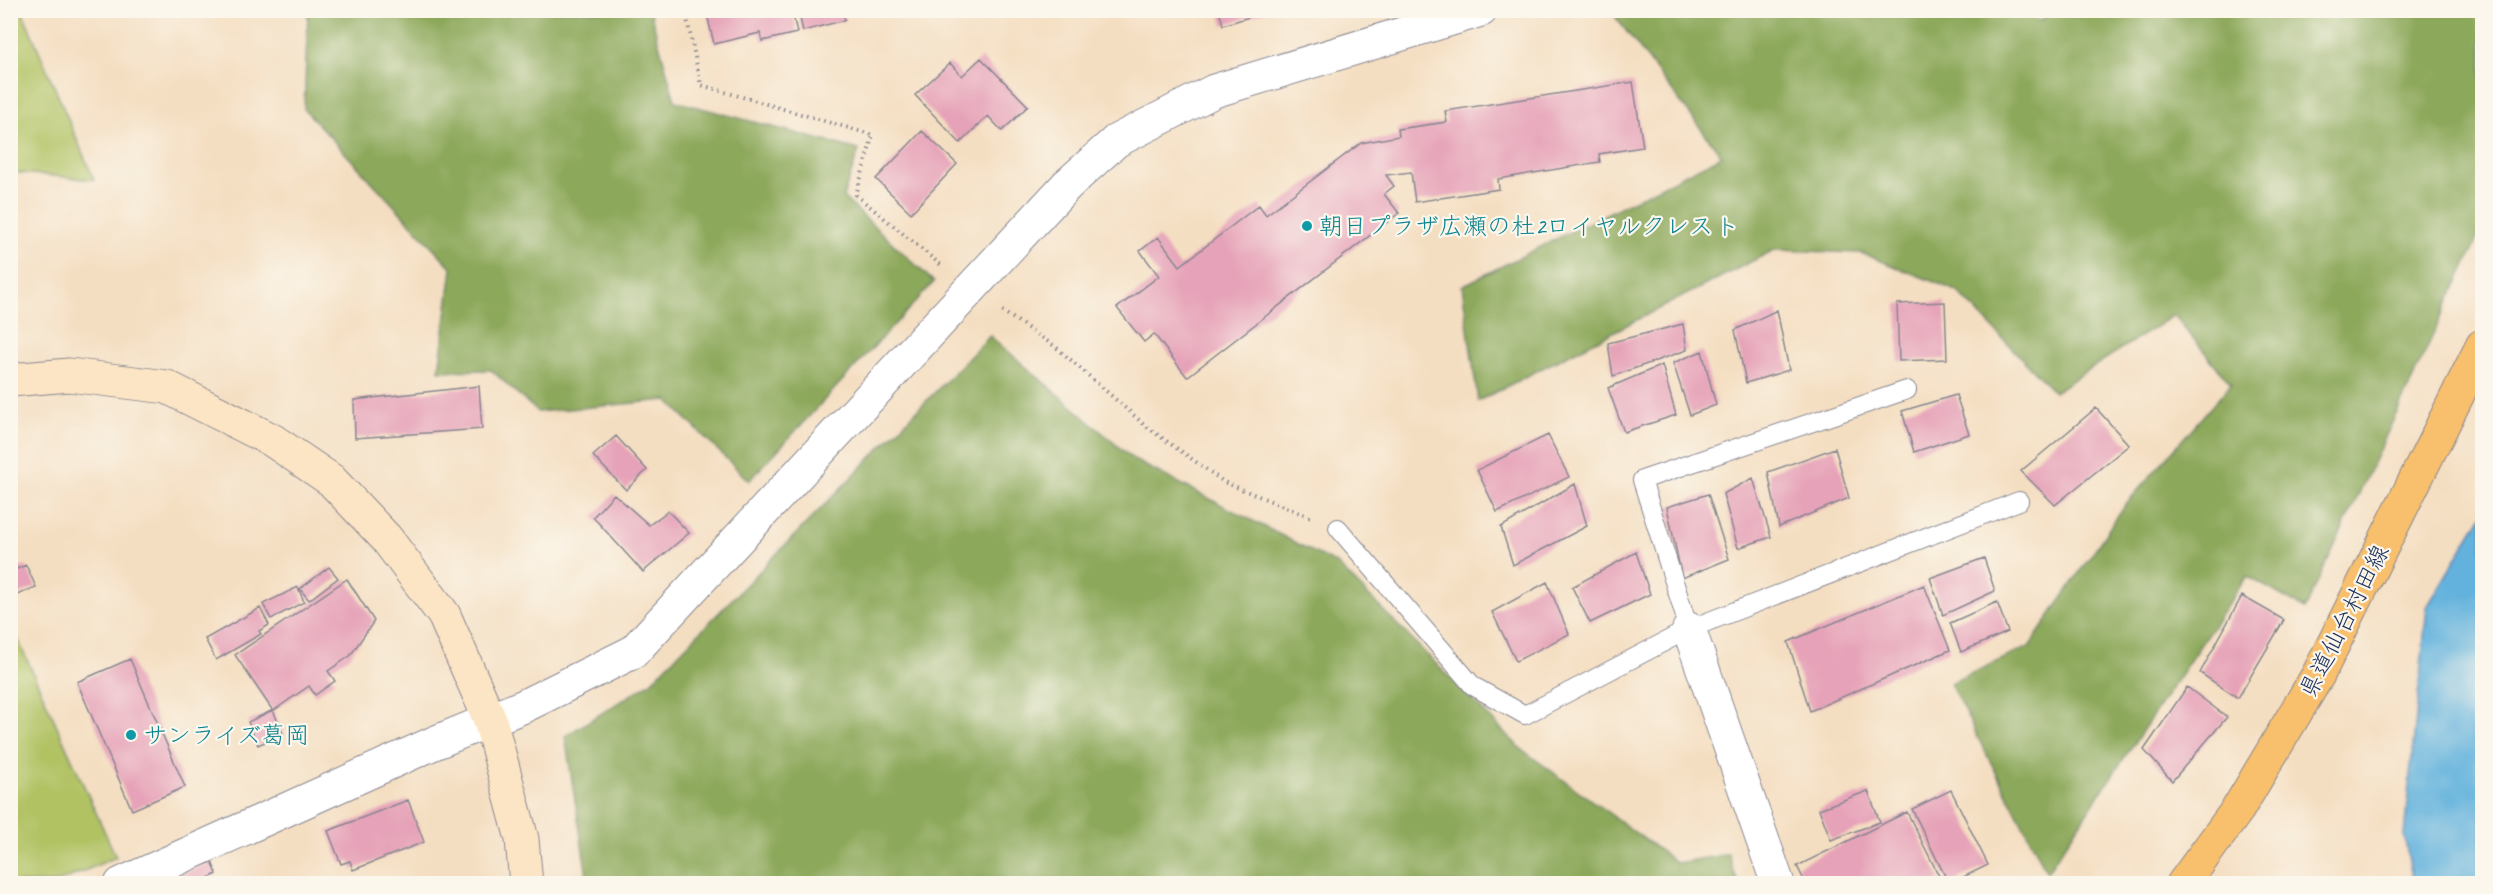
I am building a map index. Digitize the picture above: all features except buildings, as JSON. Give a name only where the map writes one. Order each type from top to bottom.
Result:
[{"type":"main road","name":"県道仙台村田線","points":[[2183,884],[2238,808],[2318,675],[2482,346]]},
{"type":"street","points":[[121,884],[524,706],[633,652],[1067,185],[1116,141],[1214,91],[1481,10]]},
{"type":"street","points":[[10,380],[69,375],[167,387],[272,440],[332,480],[386,538],[444,615],[490,720],[522,839],[526,884]]},
{"type":"street","points":[[1689,629],[1778,884]]},
{"type":"lane","points":[[1689,629],[1642,480],[1907,390]]},
{"type":"lane","points":[[1338,528],[1473,686],[1525,715],[1689,629],[2019,501]]},
{"type":"path","points":[[685,10],[701,85],[873,135],[856,195],[970,291],[1056,347],[1147,427],[1224,482],[1338,528]]},
{"type":"green space","points":[[1627,10],[2019,10],[2040,21],[2053,10],[2482,11],[2482,213],[2475,245],[2305,609],[2247,576],[2047,872],[1950,683],[2029,647],[2125,505],[2231,384],[2174,315],[2054,392],[1957,291],[1861,253],[1774,250],[1478,401],[1462,286],[1722,156],[1614,15]]},
{"type":"green space","points":[[10,11],[22,11],[94,180],[11,172]]},
{"type":"green space","points":[[308,11],[650,11],[675,101],[859,150],[843,197],[934,282],[749,481],[667,400],[538,412],[491,370],[439,371],[452,268],[304,109]]},
{"type":"green space","points":[[990,336],[1134,460],[1337,564],[1520,748],[1677,863],[1728,854],[1738,883],[588,883],[565,736],[650,683]]},
{"type":"green space","points":[[10,622],[116,857],[56,883],[11,883]]},
{"type":"water","points":[[2482,515],[2482,883],[2413,883],[2404,835],[2427,607]]},
{"type":"place","name":"朝日プラザ広瀬の杜2ロイヤルクレスト","points":[[1307,226]]},
{"type":"place","name":"サンライズ葛岡","points":[[131,735]]}]
